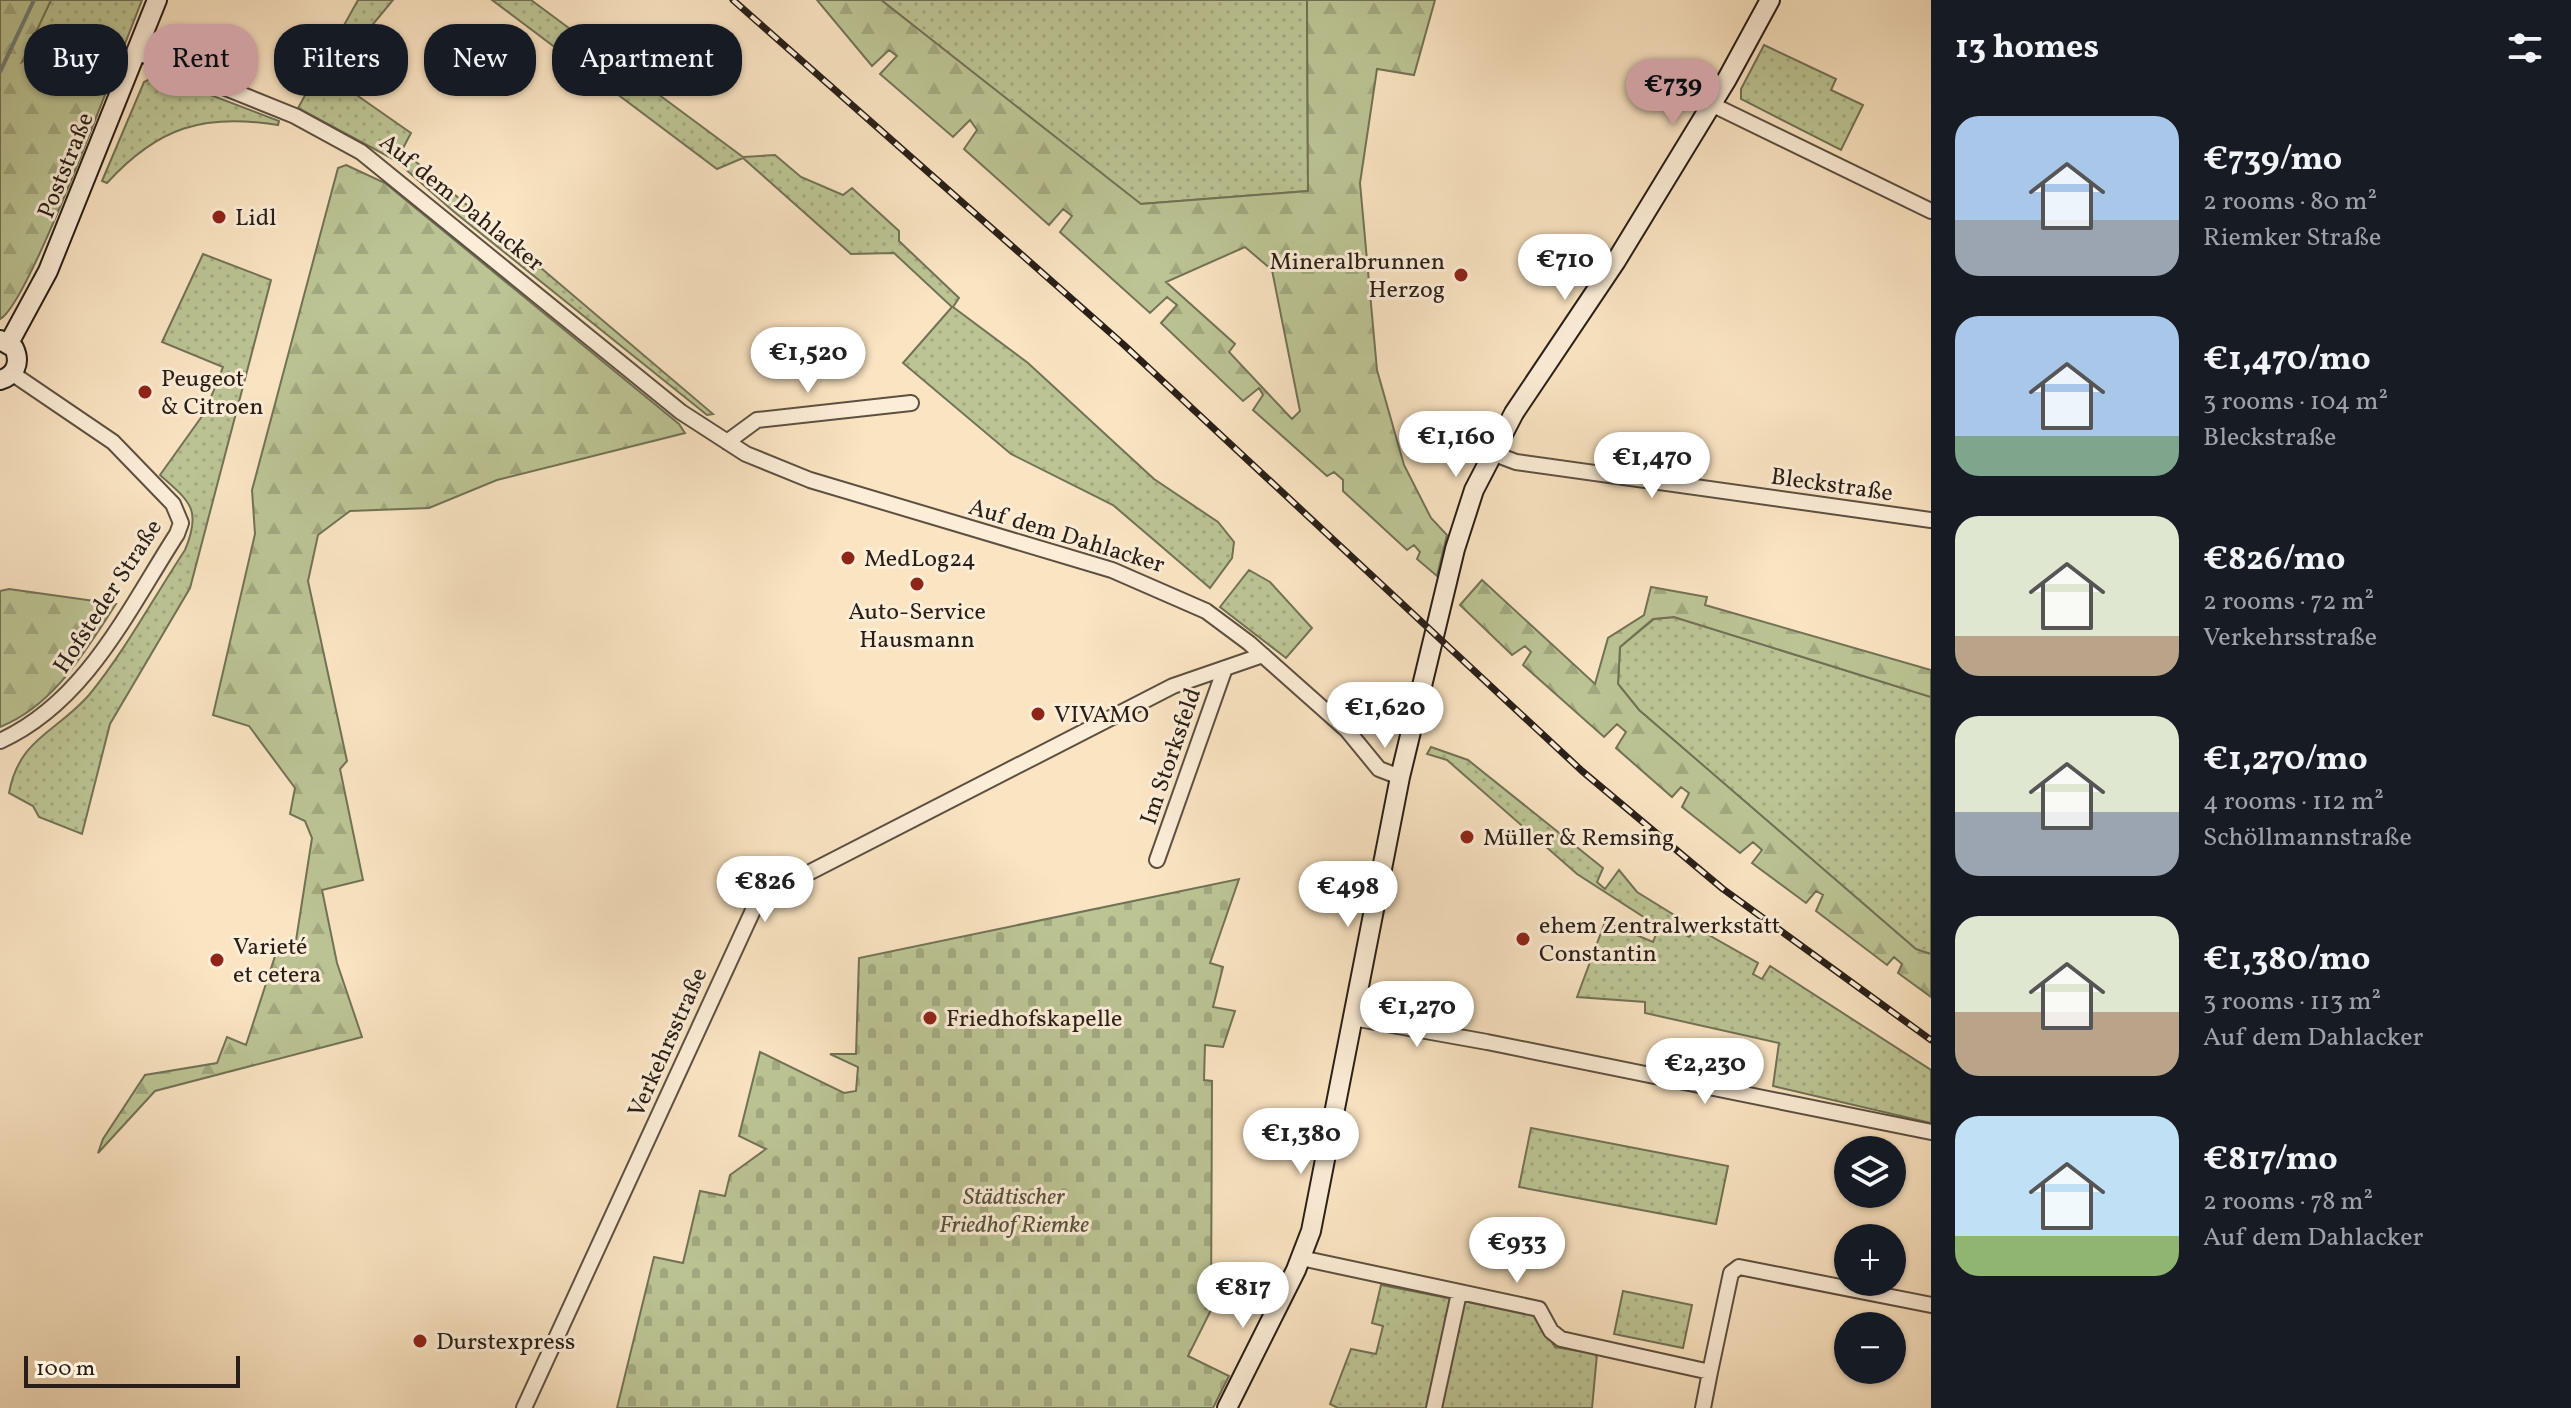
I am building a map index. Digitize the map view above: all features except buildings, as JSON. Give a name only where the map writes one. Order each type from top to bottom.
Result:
[{"type":"street","name":"Poststraße","points":[[5,342],[48,271],[157,0]]},
{"type":"street","points":[[1227,1408],[1301,1258],[1311,1231],[1400,777],[1459,535],[1492,453],[1616,261],[1770,0]]},
{"type":"street","name":"Auf dem Dahlacker","points":[[136,52],[295,116],[361,152],[681,412],[765,463],[810,480],[1135,578],[1214,616],[1347,730],[1373,763],[1400,777]]},
{"type":"street","points":[[1711,104],[1931,211]]},
{"type":"street","points":[[5,342],[18,361],[6,377]]},
{"type":"street","name":"Hofsteder Straße","points":[[0,741],[25,729],[82,681],[177,534],[181,523],[173,504],[113,442],[6,377]]},
{"type":"street","points":[[727,442],[757,420],[911,403]]},
{"type":"street","name":"Bleckstraße","points":[[1492,453],[1516,462],[1931,520]]},
{"type":"street","name":"Verkehrsstraße","points":[[524,1408],[755,906],[781,887],[1173,686],[1263,655]]},
{"type":"street","name":"Im Storksfeld","points":[[1157,860],[1225,668]]},
{"type":"street","points":[[1353,1018],[1931,1132]]},
{"type":"street","points":[[1301,1258],[1539,1309],[1551,1331],[1561,1339],[1710,1372]]},
{"type":"street","points":[[1703,1408],[1731,1273],[1739,1267],[1931,1305]]},
{"type":"street","points":[[1434,1408],[1459,1293]]},
{"type":"green space","points":[[0,0],[51,0],[40,24],[24,24],[24,96],[104,96],[46,240],[12,306],[0,319]]},
{"type":"green space","points":[[51,0],[142,0],[128,36],[128,24],[39,24]]},
{"type":"green space","points":[[358,0],[393,0],[373,24],[345,24]]},
{"type":"green space","points":[[492,0],[531,0],[563,24],[552,24],[552,45],[536,33],[536,24],[524,24]]},
{"type":"green space","points":[[817,0],[881,0],[1141,204],[1308,191],[1307,0],[1435,0],[1414,75],[1377,69],[1360,183],[1377,370],[1404,465],[1431,518],[1447,535],[1437,576],[1417,559],[1420,552],[1414,545],[1407,550],[1343,491],[1343,480],[1334,472],[1327,476],[1253,410],[1263,395],[1259,388],[1243,401],[1161,323],[1177,305],[1167,297],[1150,313],[1060,232],[1072,216],[1063,209],[1049,225],[964,149],[977,130],[970,120],[953,137],[880,74],[897,56],[889,50],[872,66]],"holes":[[[1245,247],[1272,270],[1300,411],[1292,419],[1229,352],[1235,344],[1166,282]]]},
{"type":"green space","points":[[881,0],[1307,0],[1308,191],[1140,204]]},
{"type":"green space","points":[[1764,45],[1836,79],[1831,90],[1863,105],[1841,150],[1741,99],[1741,89]]},
{"type":"green space","points":[[144,82],[144,96],[213,96],[279,121],[278,125],[227,121],[184,128],[145,149],[107,183],[102,181]]},
{"type":"green space","points":[[305,96],[358,96],[411,133],[402,150],[713,414],[707,415],[453,211],[395,160],[298,108]]},
{"type":"green space","points":[[620,96],[661,96],[743,157],[775,155],[801,177],[843,195],[852,188],[899,231],[899,241],[959,298],[953,307],[1028,363],[1154,479],[1218,522],[1234,542],[1232,558],[1210,588],[1113,505],[1011,454],[903,363],[952,307],[894,253],[851,254],[743,158],[717,169]]},
{"type":"green space","points":[[346,165],[385,183],[679,424],[685,433],[497,480],[429,508],[350,511],[318,535],[308,581],[347,761],[340,769],[363,880],[322,890],[337,963],[362,1037],[155,1091],[98,1153],[103,1139],[145,1075],[217,1063],[227,1037],[246,1045],[278,947],[295,947],[312,838],[305,821],[290,814],[295,788],[249,726],[213,715],[255,534],[252,490],[338,168]]},
{"type":"green space","points":[[203,254],[271,280],[190,588],[110,724],[82,834],[39,817],[33,806],[9,793],[21,760],[41,737],[89,695],[185,550],[192,525],[190,507],[160,475],[205,412],[223,367],[162,342]]},
{"type":"green space","points":[[1249,570],[1270,582],[1312,628],[1286,658],[1220,607]]},
{"type":"green space","points":[[1482,580],[1595,684],[1608,638],[1644,615],[1651,587],[1707,597],[1705,605],[1931,670],[1931,697],[1674,617],[1653,619],[1620,647],[1618,684],[1639,710],[1916,949],[1931,954],[1931,997],[1898,973],[1902,964],[1894,957],[1887,965],[1816,911],[1823,895],[1816,891],[1806,903],[1752,863],[1762,850],[1753,842],[1740,853],[1682,807],[1689,793],[1681,787],[1672,797],[1616,748],[1626,732],[1617,724],[1604,737],[1523,665],[1531,652],[1525,646],[1512,655],[1460,605]]},
{"type":"green space","points":[[9,589],[116,604],[80,658],[53,691],[20,717],[0,727],[0,591]]},
{"type":"green space","points":[[1674,617],[1931,697],[1931,954],[1916,950],[1639,710],[1618,684],[1620,647],[1654,619]]},
{"type":"green space","points":[[1431,747],[1468,760],[1603,868],[1597,882],[1605,889],[1619,870],[1637,892],[1687,923],[1680,931],[1689,937],[1698,929],[1758,963],[1753,974],[1762,979],[1770,966],[1931,1070],[1931,1123],[1773,1086],[1779,1043],[1645,1013],[1645,1002],[1577,997],[1605,922],[1653,942],[1659,927],[1577,874],[1447,760],[1427,754]]},
{"type":"green space","name":"Städtischer Friedhof Riemke","points":[[1239,879],[1210,963],[1223,967],[1213,1007],[1235,1011],[1223,1047],[1205,1045],[1204,1080],[1212,1081],[1211,1310],[1188,1356],[1229,1376],[1213,1408],[617,1408],[654,1257],[683,1263],[700,1191],[725,1196],[730,1175],[766,1149],[739,1136],[760,1052],[844,1093],[856,1091],[858,1067],[830,1054],[856,1054],[859,958]]},
{"type":"green space","points":[[1531,1128],[1728,1166],[1716,1224],[1519,1187]]},
{"type":"green space","points":[[1381,1285],[1535,1315],[1555,1347],[1597,1354],[1592,1408],[1338,1408],[1330,1404],[1351,1349],[1376,1354],[1383,1326],[1372,1323]]},
{"type":"green space","points":[[1623,1291],[1692,1305],[1683,1348],[1614,1334]]},
{"type":"waterway","points":[[0,72],[34,0]]},
{"type":"railway","points":[[733,0],[1124,345],[1582,771],[1723,889],[1931,1040]]},
{"type":"place","name":"Lidl","points":[[219,217]]},
{"type":"place","name":"Mineralbrunnen Herzog","points":[[1461,275]]},
{"type":"place","name":"Peugeot & Citroen","points":[[145,392]]},
{"type":"place","name":"MedLog24","points":[[848,558]]},
{"type":"place","name":"Auto-Service Hausmann","points":[[917,584]]},
{"type":"place","name":"VIVAMO","points":[[1038,714]]},
{"type":"place","name":"Müller & Remsing","points":[[1467,837]]},
{"type":"place","name":"ehem Zentralwerkstatt Constantin","points":[[1523,939]]},
{"type":"place","name":"Varieté et cetera","points":[[217,960]]},
{"type":"place","name":"Friedhofskapelle","points":[[930,1018]]},
{"type":"place","name":"Durstexpress","points":[[420,1341]]}]
